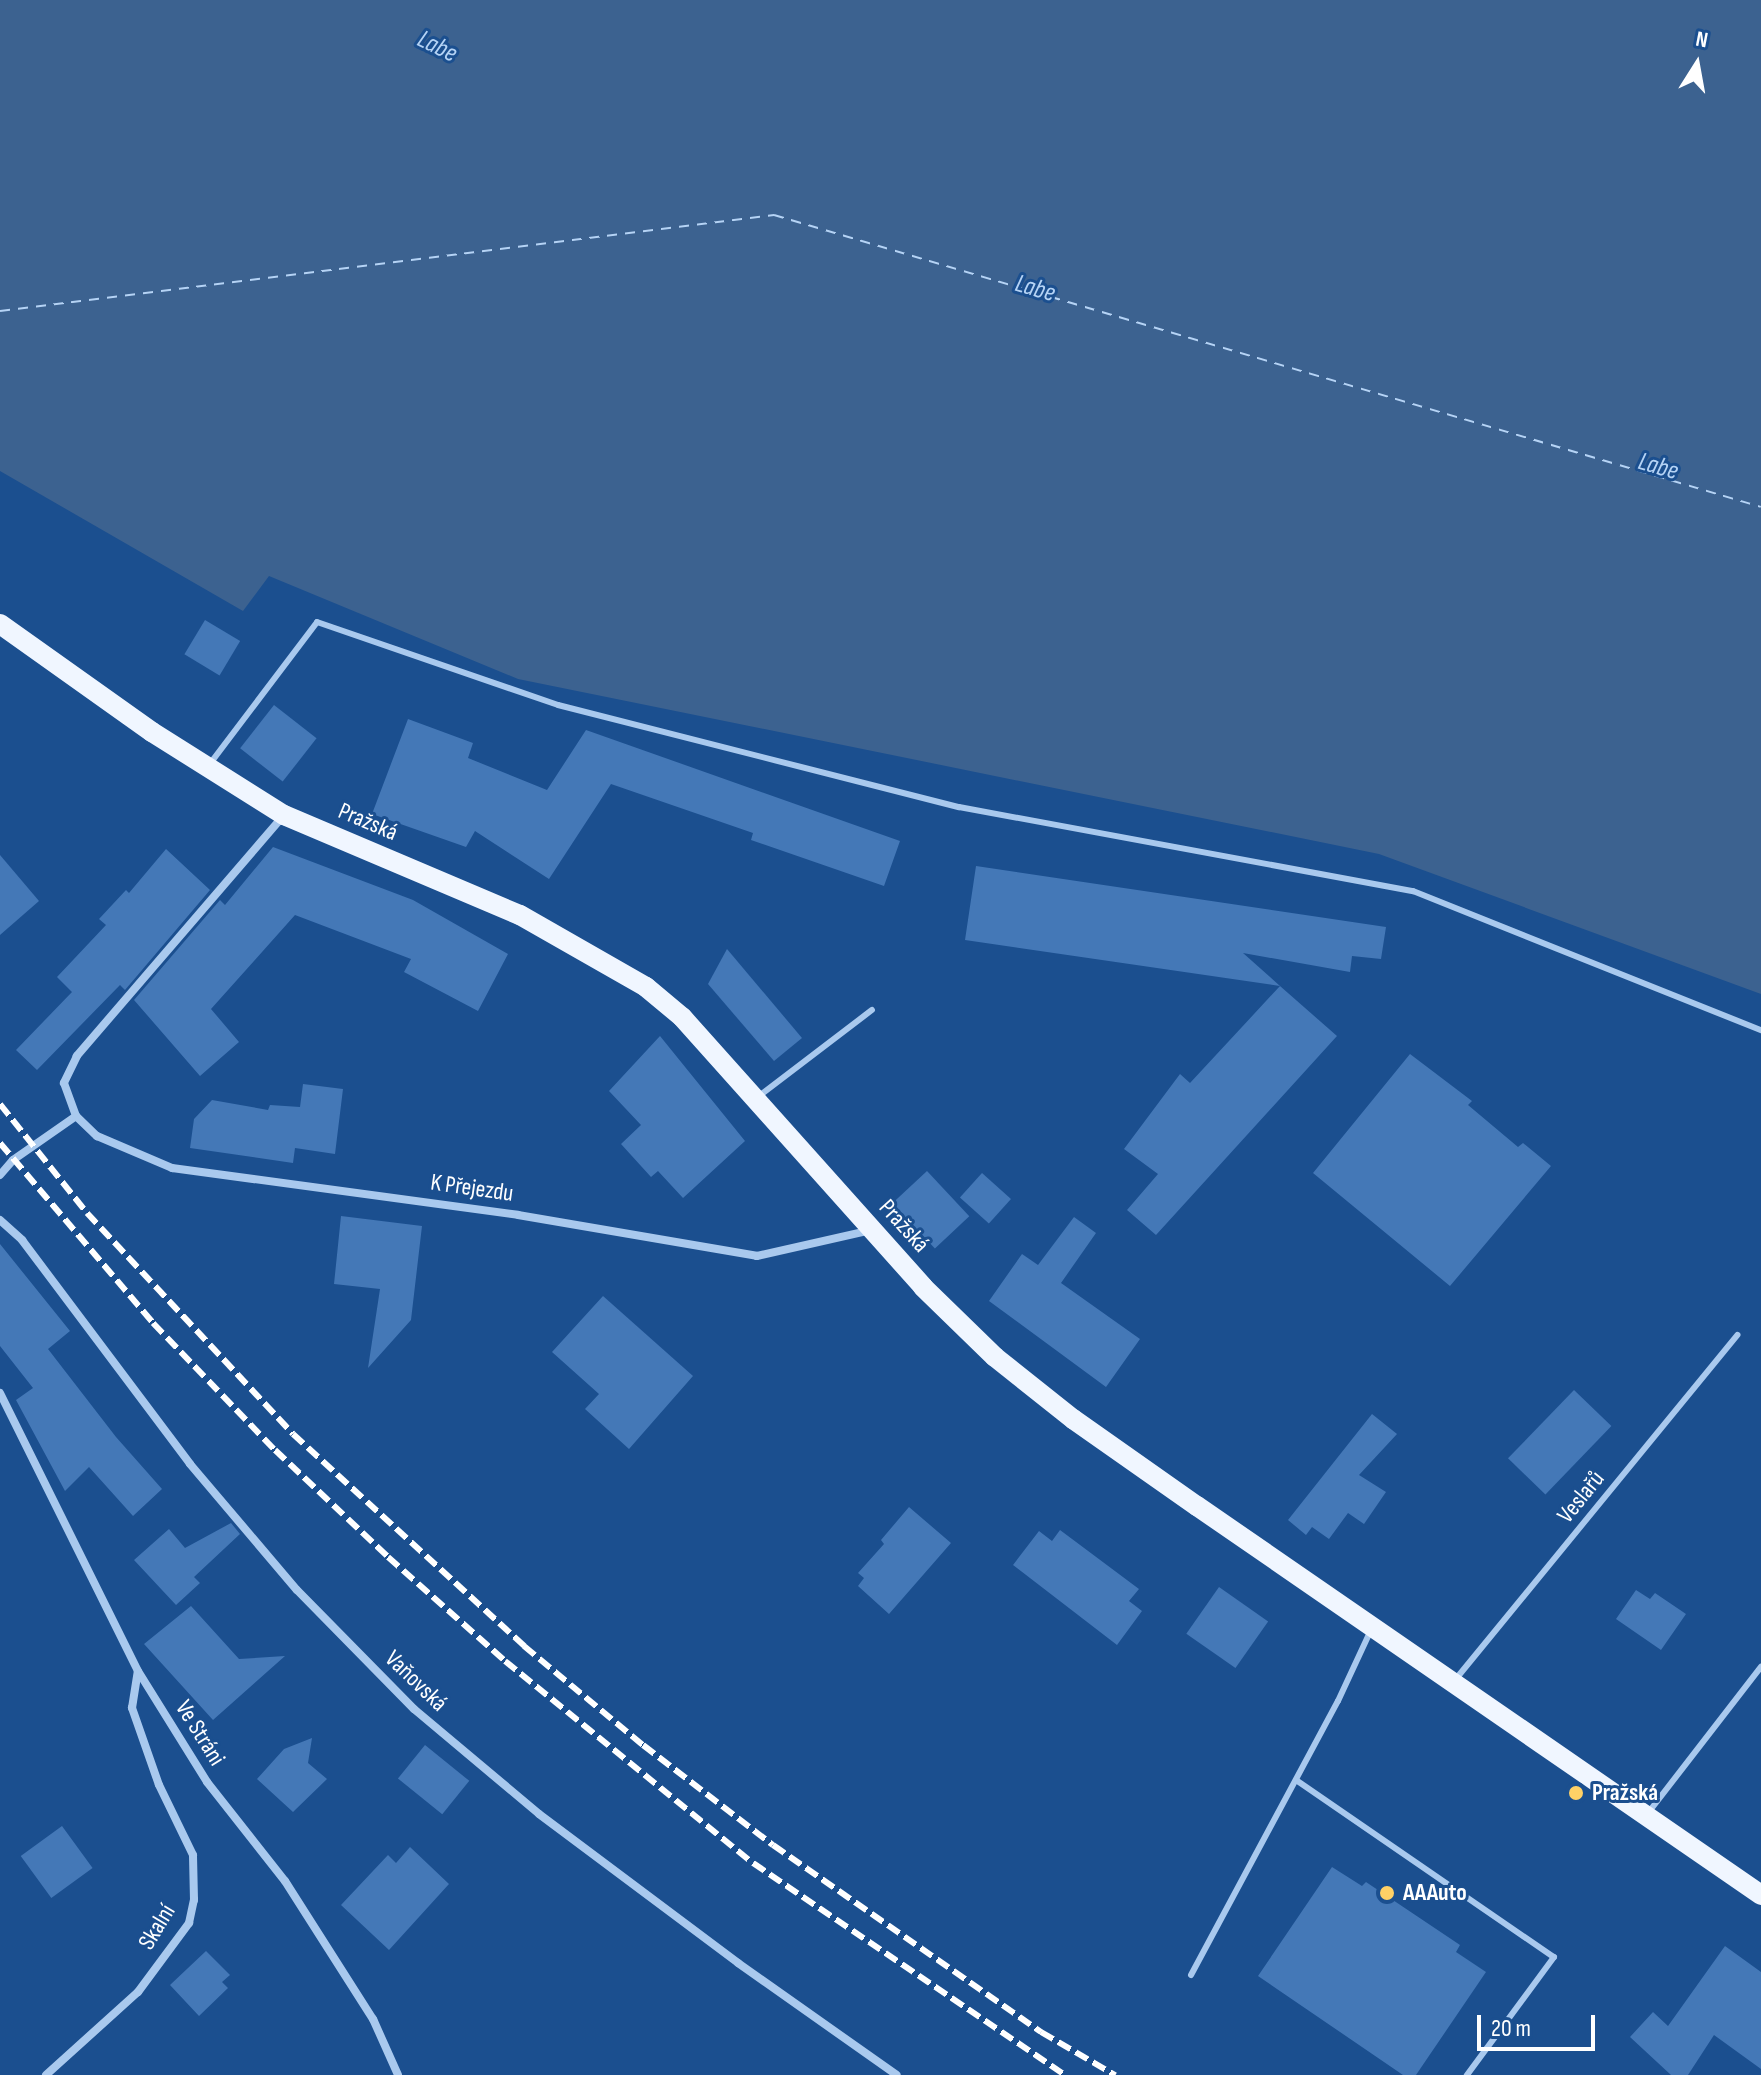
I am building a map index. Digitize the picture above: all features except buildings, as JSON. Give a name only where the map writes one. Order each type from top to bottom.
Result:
[{"type":"main road","name":"Pražská","points":[[0,624],[152,732],[284,815],[520,915],[634,980],[682,1017],[923,1287],[995,1357],[1073,1419],[1761,1895]]},
{"type":"street","points":[[0,1175],[13,1160],[76,1116],[64,1083],[77,1056],[284,815]]},
{"type":"street","name":"K Přejezdu","points":[[76,1116],[97,1136],[172,1168],[518,1215],[757,1256],[872,1230]]},
{"type":"street","name":"Vaňovská","points":[[0,1220],[22,1240],[190,1464],[277,1567],[414,1709],[552,1823],[738,1963],[897,2075]]},
{"type":"street","name":"Ve Stráni","points":[[0,1393],[138,1671],[207,1782],[285,1881],[373,2019],[398,2075]]},
{"type":"street","name":"Skalní","points":[[46,2075],[138,1992],[189,1923],[194,1900],[193,1855],[159,1785],[132,1708],[138,1671]]},
{"type":"lane","points":[[209,766],[317,622],[558,705],[959,807],[1413,891],[1761,1030]]},
{"type":"lane","points":[[756,1098],[872,1010]]},
{"type":"lane","name":"Veslařů","points":[[1453,1682],[1737,1335]]},
{"type":"lane","points":[[1191,1975],[1296,1780],[1372,1627]]},
{"type":"lane","points":[[1646,1815],[1761,1667]]},
{"type":"lane","points":[[1296,1780],[1554,1957],[1467,2075]]},
{"type":"water","name":"Labe","points":[[0,0],[1761,0],[1761,994],[1379,854],[518,679],[269,576],[243,611],[0,471]]},
{"type":"ferry route","points":[[0,311],[774,215],[1761,507]]},
{"type":"railway","points":[[0,1104],[87,1213],[293,1434],[524,1646],[643,1745],[773,1845],[1041,2032],[1115,2075]]},
{"type":"railway","points":[[0,1143],[153,1323],[275,1450],[388,1557],[505,1661],[753,1863],[1065,2075]]},
{"type":"place","name":"Pražská","points":[[1576,1793]]},
{"type":"place","name":"AAAuto","points":[[1387,1893]]}]
